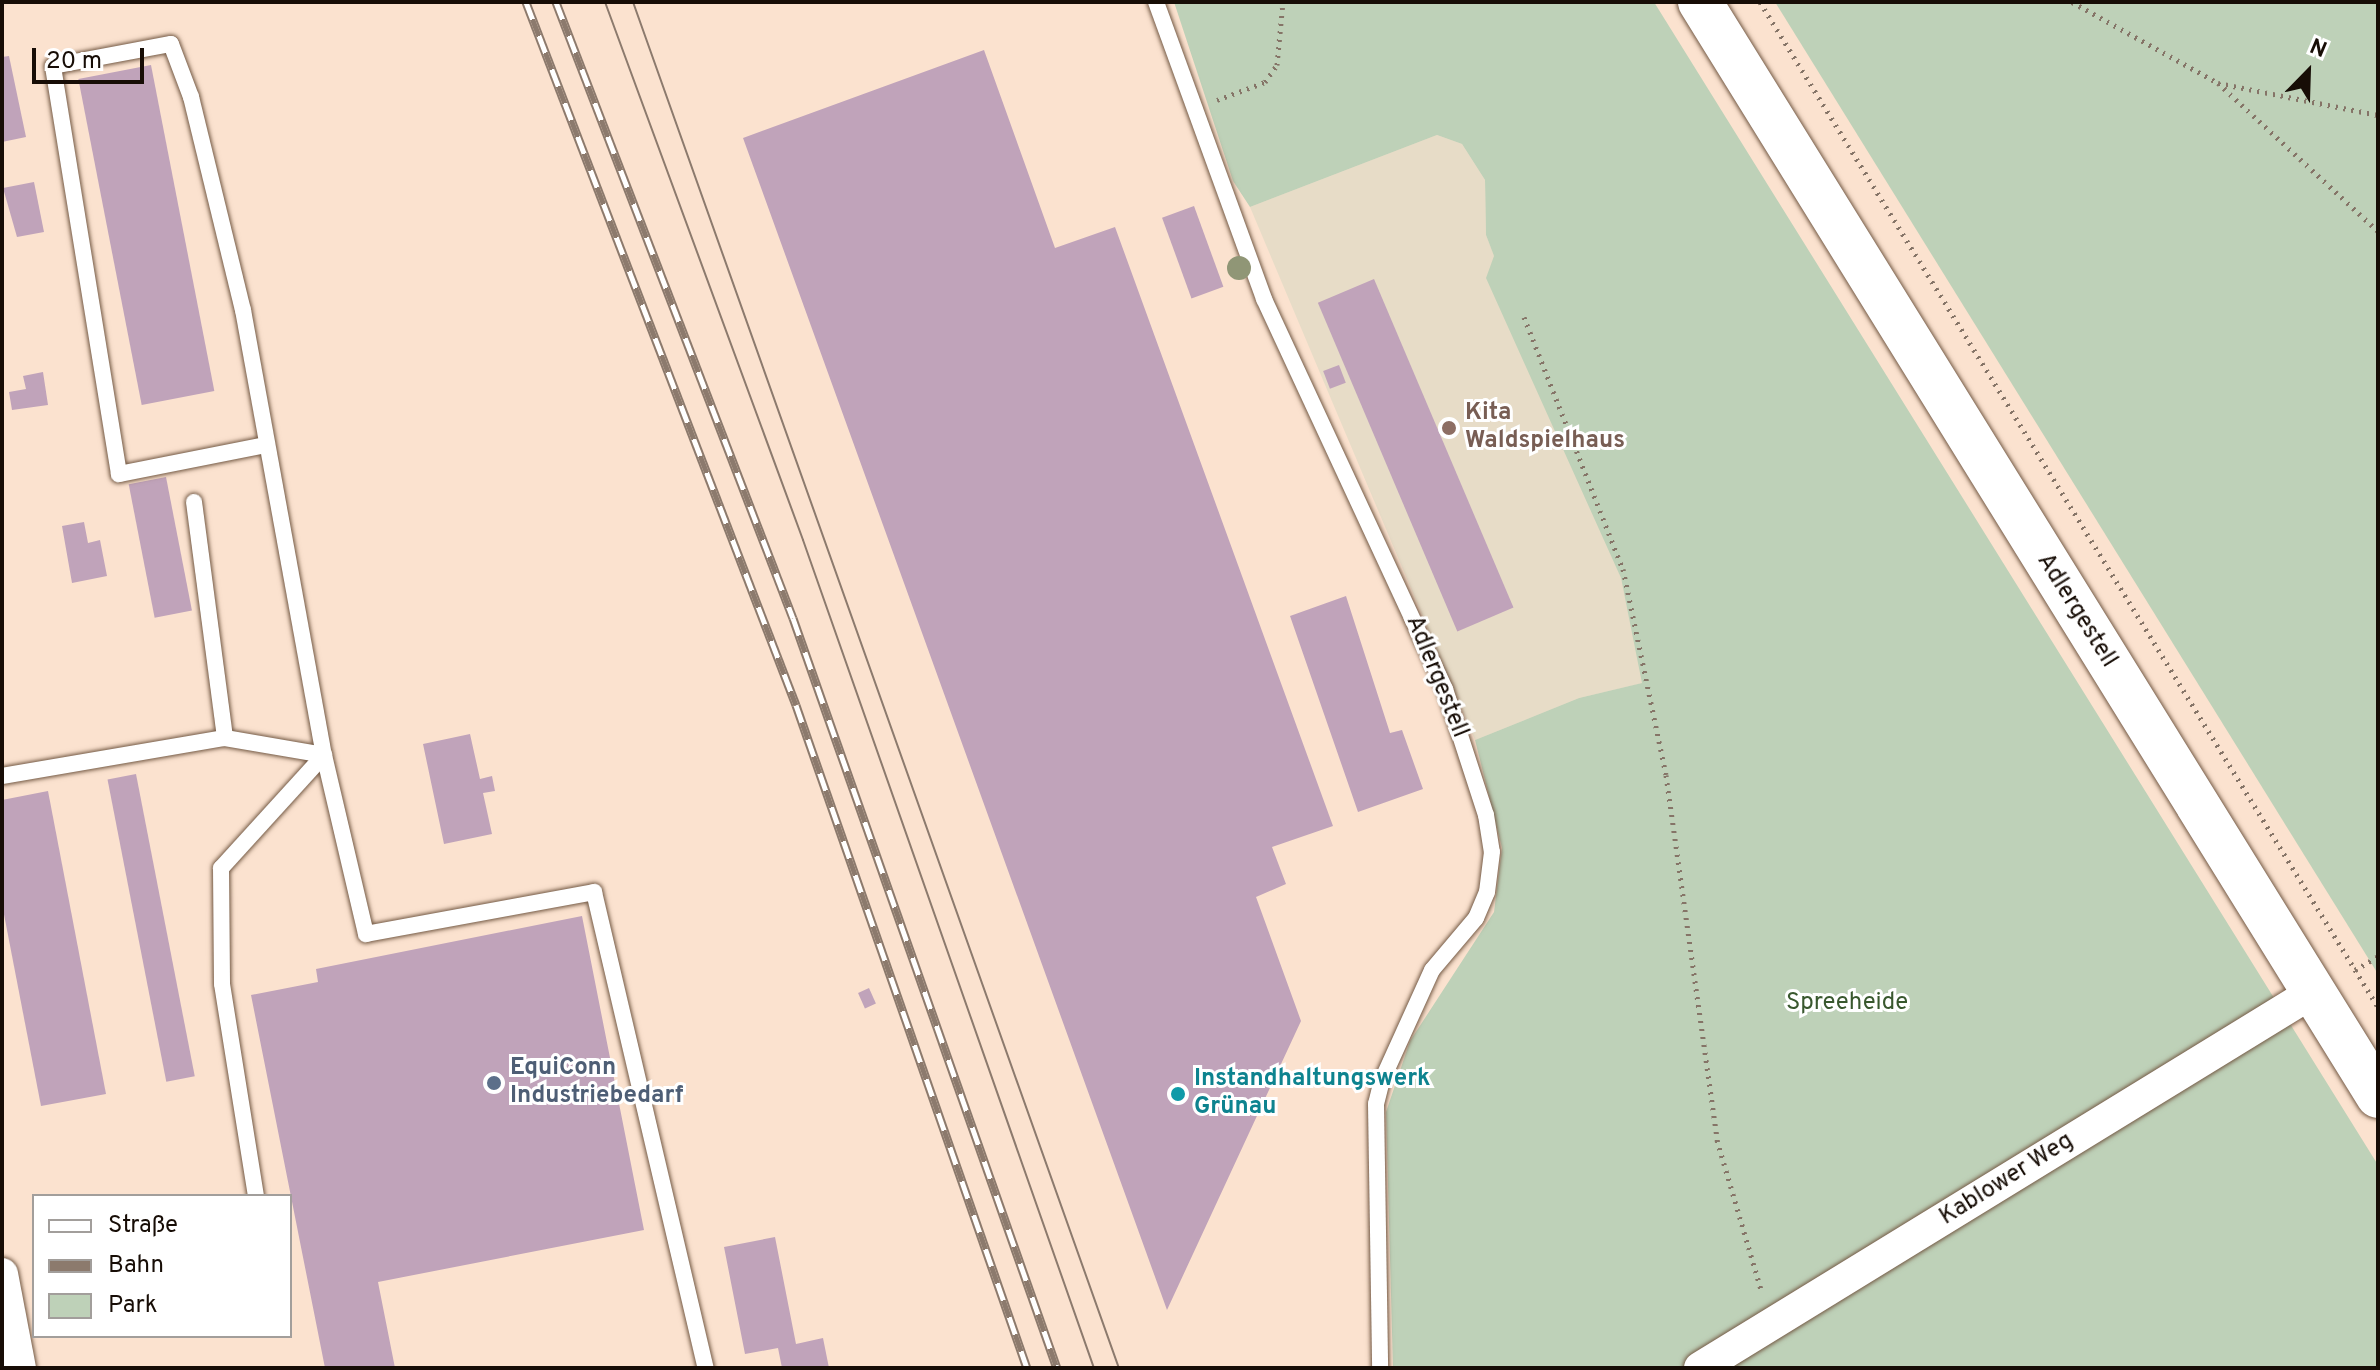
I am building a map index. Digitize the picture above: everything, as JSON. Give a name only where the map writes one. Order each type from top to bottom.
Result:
[{"type":"main road","name":"Adlergestell","points":[[1700,2],[2378,1096]]},
{"type":"street","name":"Kablower Weg","points":[[1700,1368],[2313,992]]},
{"type":"street","points":[[2,1274],[20,1368]]},
{"type":"lane","name":"Adlergestell","points":[[1156,2],[1264,299],[1445,689],[1486,815],[1492,852],[1487,892],[1476,918],[1432,970],[1382,1080],[1376,1104],[1380,1368]]},
{"type":"lane","points":[[266,445],[119,474],[53,66],[171,44],[191,97],[239,295],[324,755],[366,934],[594,892],[706,1368]]},
{"type":"lane","points":[[194,502],[225,738]]},
{"type":"lane","points":[[2,776],[225,738],[324,755]]},
{"type":"lane","points":[[256,1194],[222,984],[221,868],[324,755]]},
{"type":"path","points":[[1193,109],[1265,82],[1277,65],[1283,2]]},
{"type":"path","points":[[1760,2],[2378,1007]]},
{"type":"path","points":[[2072,2],[2218,83],[2378,231]]},
{"type":"path","points":[[2218,83],[2378,115]]},
{"type":"path","points":[[1524,317],[1623,569],[1666,775],[1717,1140],[1771,1325]]},
{"type":"shaded area","name":"Kita Waldspielhaus","points":[[1437,135],[1462,144],[1485,180],[1486,235],[1621,578],[1643,683],[1579,698],[1475,740],[1250,207]]},
{"type":"green space","name":"Spreeheide","points":[[1174,2],[1654,2],[2378,1165],[2378,1368],[1393,1368],[1386,1112],[1410,1041],[1494,912],[1502,848],[1475,740],[1579,698],[1642,683],[1621,578],[1486,278],[1494,256],[1486,235],[1485,180],[1462,144],[1437,135],[1250,207],[1233,181]]},
{"type":"green space","points":[[1775,2],[2378,2],[2378,974]]},
{"type":"building","points":[[984,50],[1055,248],[1115,227],[1333,826],[1272,847],[1286,884],[1256,897],[1301,1021],[1167,1310],[743,138]]},
{"type":"building","points":[[9,56],[26,137],[2,142],[2,57]]},
{"type":"building","points":[[151,65],[214,391],[142,405],[78,79]]},
{"type":"building","points":[[34,182],[44,232],[17,237],[3,188]]},
{"type":"building","points":[[1194,206],[1223,287],[1191,298],[1162,218]]},
{"type":"building","points":[[1374,279],[1513,608],[1457,631],[1318,303]]},
{"type":"building","points":[[1339,365],[1346,383],[1330,389],[1323,371]]},
{"type":"building","points":[[43,372],[48,405],[12,410],[9,392],[26,389],[23,376]]},
{"type":"building","points":[[166,477],[192,611],[155,618],[129,484]]},
{"type":"building","points":[[84,522],[88,543],[100,540],[107,576],[72,583],[62,526]]},
{"type":"building","points":[[1346,596],[1390,733],[1402,730],[1423,789],[1358,812],[1290,616]]},
{"type":"building","points":[[470,734],[480,779],[492,776],[495,791],[483,793],[492,834],[444,844],[423,744]]},
{"type":"building","points":[[136,774],[195,1076],[166,1082],[108,780]]},
{"type":"building","points":[[48,791],[106,1094],[41,1106],[2,904],[2,800]]},
{"type":"building","points":[[582,916],[644,1230],[378,1282],[395,1368],[325,1368],[251,995],[318,982],[316,969]]},
{"type":"building","points":[[869,988],[876,1004],[865,1008],[858,993]]},
{"type":"building","points":[[775,1237],[796,1344],[823,1338],[829,1368],[782,1368],[778,1348],[745,1354],[724,1247]]},
{"type":"tram line","points":[[605,2],[803,540],[1094,1368]]},
{"type":"tram line","points":[[633,2],[1119,1368]]},
{"type":"railway","points":[[526,2],[796,705],[1027,1368]]},
{"type":"railway","points":[[556,2],[793,618],[1057,1368]]},
{"type":"place","name":"Kita Waldspielhaus","points":[[1449,428]]},
{"type":"place","name":"EquiConn Industriebedarf","points":[[494,1083]]},
{"type":"place","name":"Instandhaltungswerk Grünau","points":[[1178,1094]]}]
